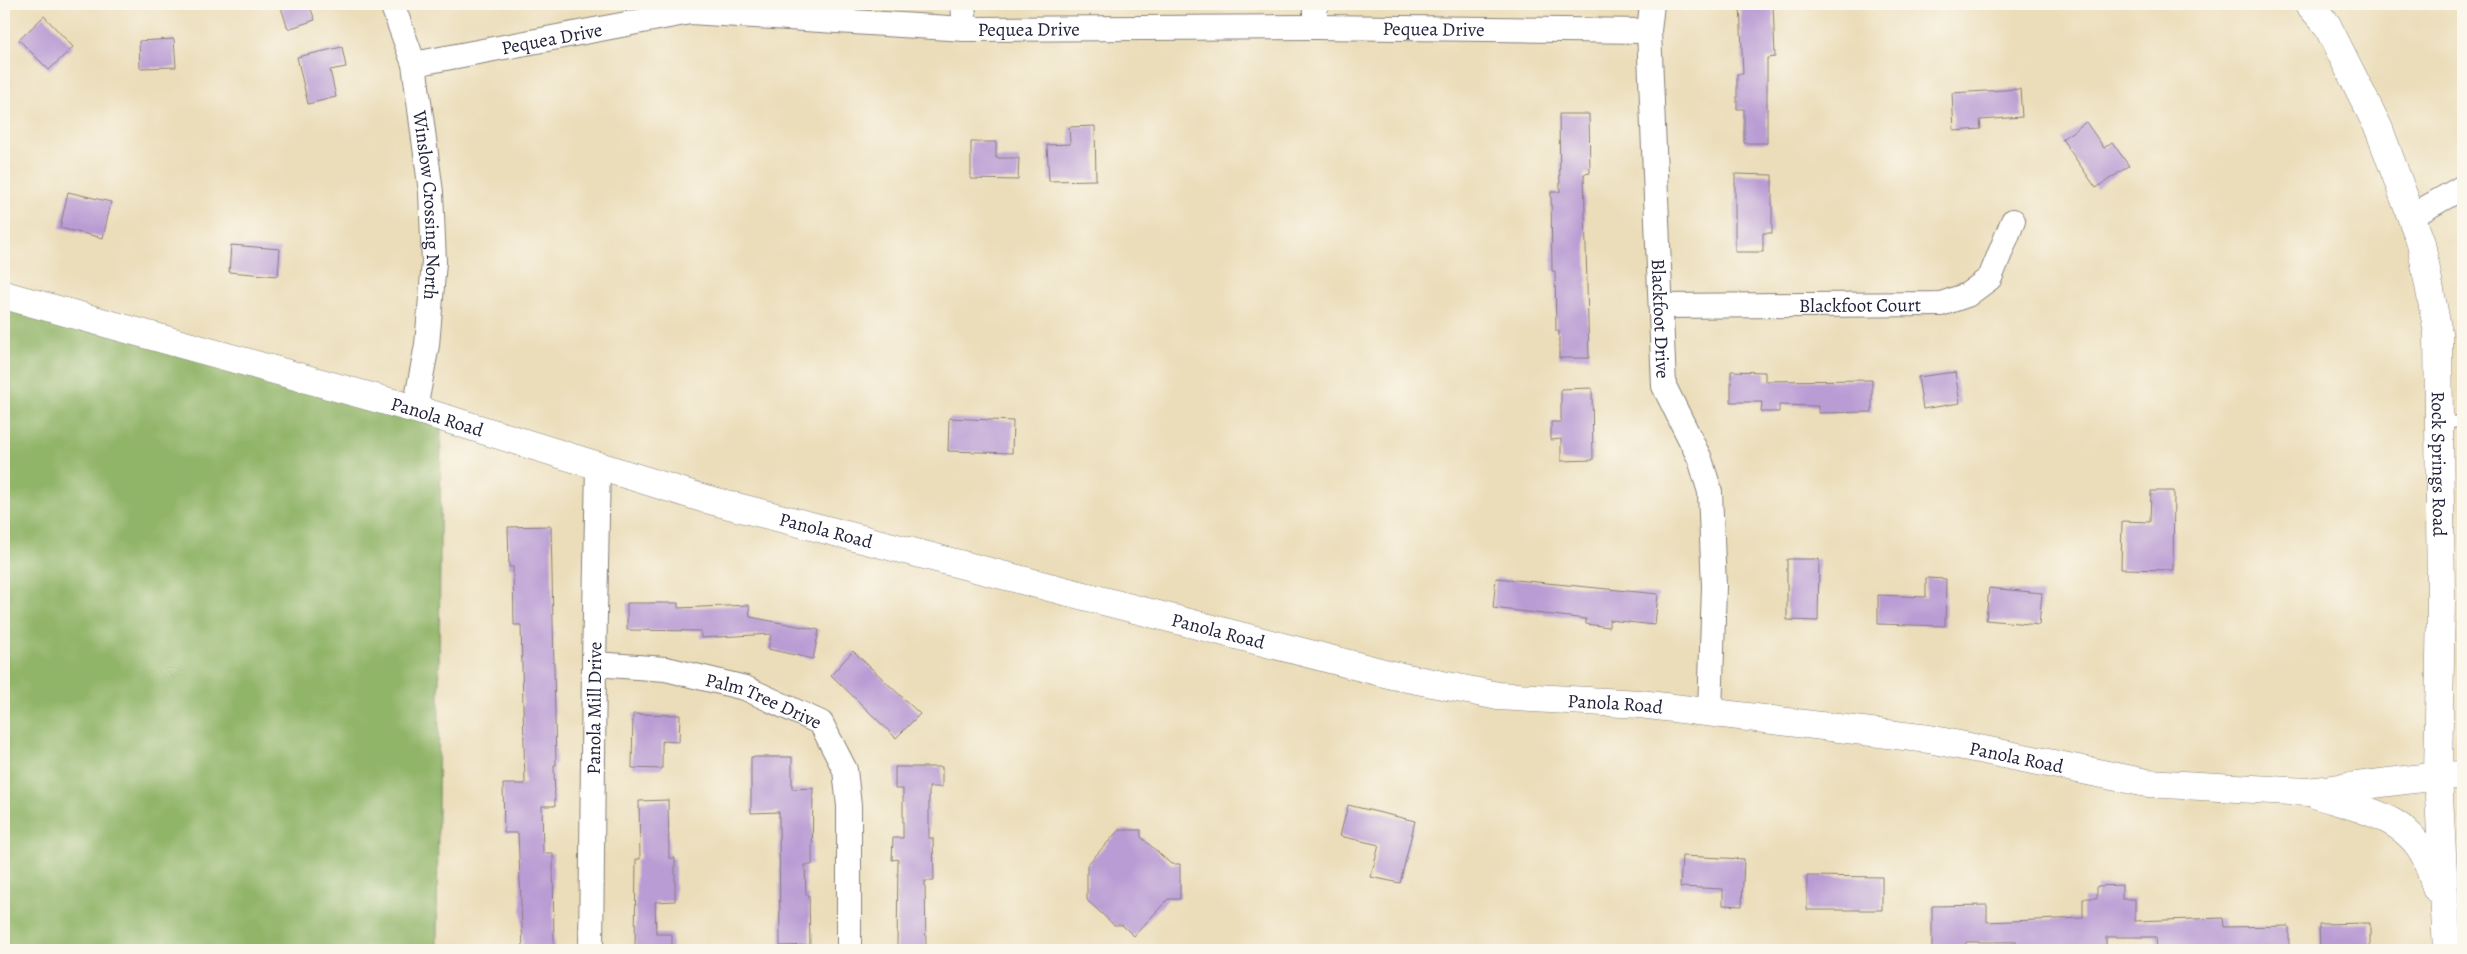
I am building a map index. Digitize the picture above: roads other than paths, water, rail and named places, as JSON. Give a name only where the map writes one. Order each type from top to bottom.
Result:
[{"type":"main road","name":"Rock Springs Road","points":[[2309,4],[2327,25],[2379,129],[2421,243],[2438,333],[2451,422],[2441,600],[2451,775],[2445,913],[2449,947]]},
{"type":"main road","name":"Panola Road","points":[[4,295],[415,409],[702,498],[1392,675],[1498,696],[1640,704],[1929,739],[2147,783],[2308,792],[2451,775]]},
{"type":"main road","points":[[2308,792],[2376,813],[2404,830],[2426,857],[2445,913]]},
{"type":"main road","points":[[2445,913],[2463,879]]},
{"type":"street","name":"Winslow Crossing North","points":[[392,4],[414,64],[431,192],[434,262],[427,345],[415,409]]},
{"type":"street","points":[[963,4],[965,30]]},
{"type":"street","name":"Blackfoot Drive","points":[[1652,4],[1650,31],[1664,386],[1700,459],[1710,492],[1714,586],[1710,713]]},
{"type":"street","name":"Pequea Drive","points":[[414,64],[689,8],[965,30],[1315,15],[1650,31]]},
{"type":"street","points":[[2412,216],[2463,187]]},
{"type":"street","name":"Blackfoot Court","points":[[1661,306],[1941,304],[1967,294],[1990,278],[2013,222]]},
{"type":"street","name":"Panola Mill Drive","points":[[591,950],[598,466]]},
{"type":"street","name":"Palm Tree Drive","points":[[594,664],[666,669],[745,688],[821,723],[845,770],[849,806],[850,950]]}]
